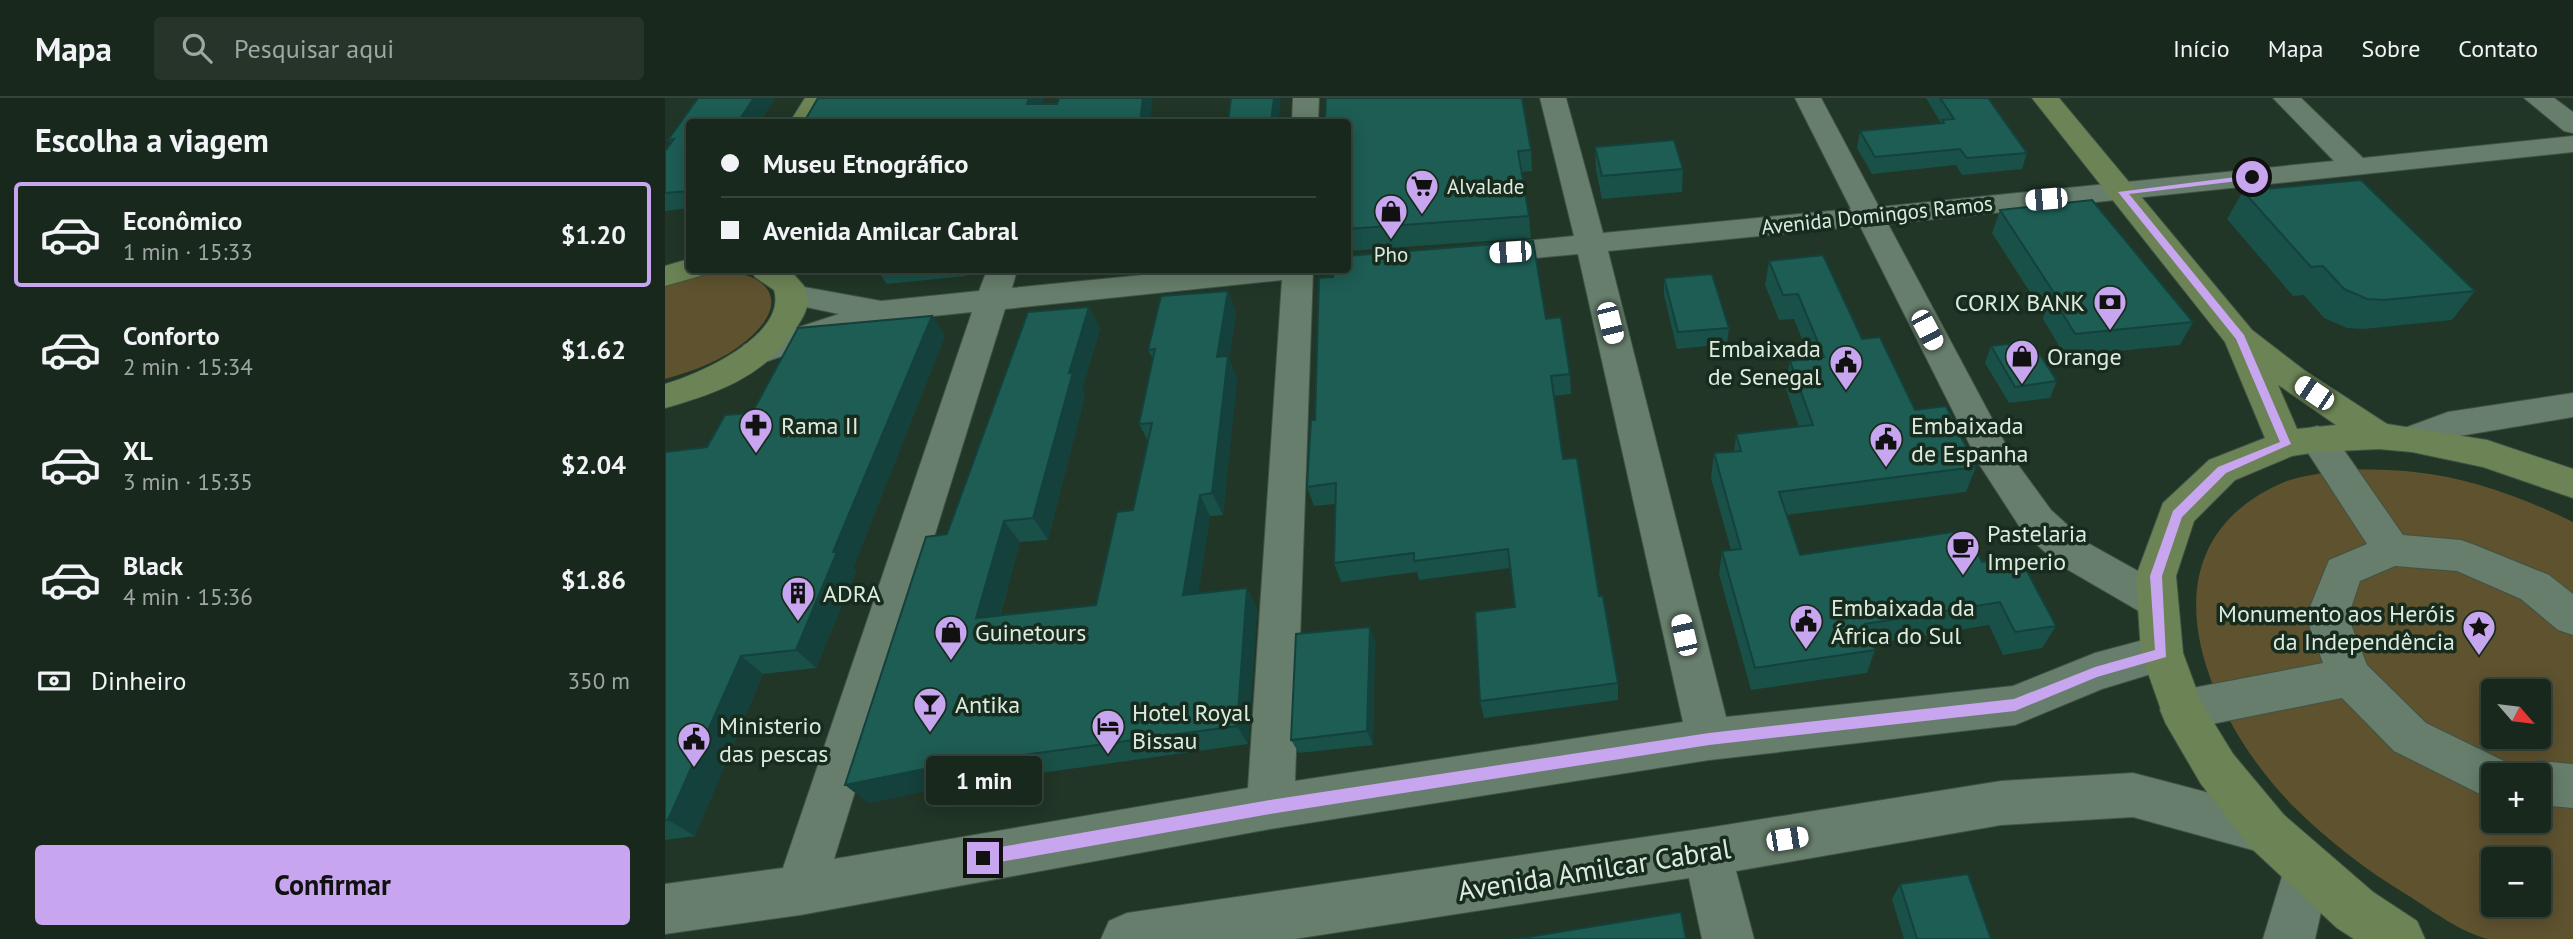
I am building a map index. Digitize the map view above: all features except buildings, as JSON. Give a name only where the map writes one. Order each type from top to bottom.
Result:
[{"type":"main road","points":[[805,119],[818,98]]},
{"type":"main road","points":[[2045,98],[2240,338],[2302,441]]},
{"type":"main road","points":[[668,397],[703,383],[756,353],[779,331],[791,309],[793,295],[785,281],[771,273]]},
{"type":"main road","points":[[2240,338],[2292,378],[2395,438]]},
{"type":"main road","points":[[2399,939],[2354,911],[2267,831],[2217,769],[2182,710],[2162,653],[2156,576],[2177,514],[2222,470],[2302,441],[2395,438],[2487,454],[2573,484]]},
{"type":"street","points":[[1305,119],[1306,98]]},
{"type":"street","points":[[1553,98],[1591,245],[1709,739]]},
{"type":"street","points":[[1808,98],[1866,215],[1999,467],[2037,521],[2072,553],[2158,603]]},
{"type":"street","points":[[2286,98],[2355,166]]},
{"type":"street","points":[[2537,98],[2573,125]]},
{"type":"street","name":"Avenida Domingos Ramos","points":[[1456,256],[2123,192],[2573,144]]},
{"type":"street","points":[[756,353],[882,311],[996,285],[1229,273]]},
{"type":"street","points":[[1270,807],[1298,273]]},
{"type":"street","points":[[800,890],[996,285]]},
{"type":"street","points":[[793,295],[882,311]]},
{"type":"street","points":[[2395,438],[2448,425],[2573,405]]},
{"type":"street","points":[[2302,441],[2392,550]]},
{"type":"street","points":[[2481,772],[2410,737],[2350,677],[2327,617],[2343,571],[2392,550],[2461,556],[2535,587],[2573,618]]},
{"type":"street","points":[[665,909],[800,890],[1270,807],[1709,739],[2015,705],[2095,672],[2162,653]]},
{"type":"street","points":[[2182,710],[2350,677]]},
{"type":"street","points":[[2551,784],[2573,786]]},
{"type":"street","name":"Avenida Amilcar Cabral","points":[[1127,939],[1258,929],[2001,803],[2133,795],[2267,831]]},
{"type":"street","points":[[1707,852],[1728,939]]},
{"type":"street","points":[[2289,939],[2307,867]]},
{"type":"shaded area","points":[[702,273],[742,274],[756,279],[766,287],[771,298],[770,310],[762,324],[747,340],[729,353],[698,368],[665,379],[665,282]]},
{"type":"shaded area","points":[[2344,469],[2397,470],[2434,475],[2515,497],[2573,522],[2573,939],[2488,939],[2457,927],[2363,865],[2305,818],[2261,769],[2233,727],[2212,682],[2199,636],[2197,591],[2208,549],[2236,512],[2282,483]]},
{"type":"place","name":"Alvalade","points":[[1422,216]]},
{"type":"place","name":"Pho","points":[[1391,241]]},
{"type":"place","name":"CORIX BANK","points":[[2110,332]]},
{"type":"place","name":"Orange","points":[[2022,386]]},
{"type":"place","name":"Embaixada de Senegal","points":[[1846,392]]},
{"type":"place","name":"Rama II","points":[[756,455]]},
{"type":"place","name":"Embaixada de Espanha","points":[[1886,469]]},
{"type":"place","name":"Pastelaria Imperio","points":[[1963,577]]},
{"type":"place","name":"ADRA","points":[[798,623]]},
{"type":"place","name":"Embaixada da África do Sul","points":[[1806,651]]},
{"type":"place","name":"Monumento aos Heróis da Independência","points":[[2479,657]]},
{"type":"place","name":"Guinetours","points":[[951,662]]},
{"type":"place","name":"Antika","points":[[930,734]]},
{"type":"place","name":"Hotel Royal Bissau","points":[[1108,756]]},
{"type":"place","name":"Ministerio das pescas","points":[[694,769]]},
{"type":"route","points":[[983,858],[1270,807],[1709,739],[2015,705],[2095,672],[2162,653],[2156,576],[2177,514],[2222,470],[2286,444],[2240,338],[2123,192],[2252,177]]}]
